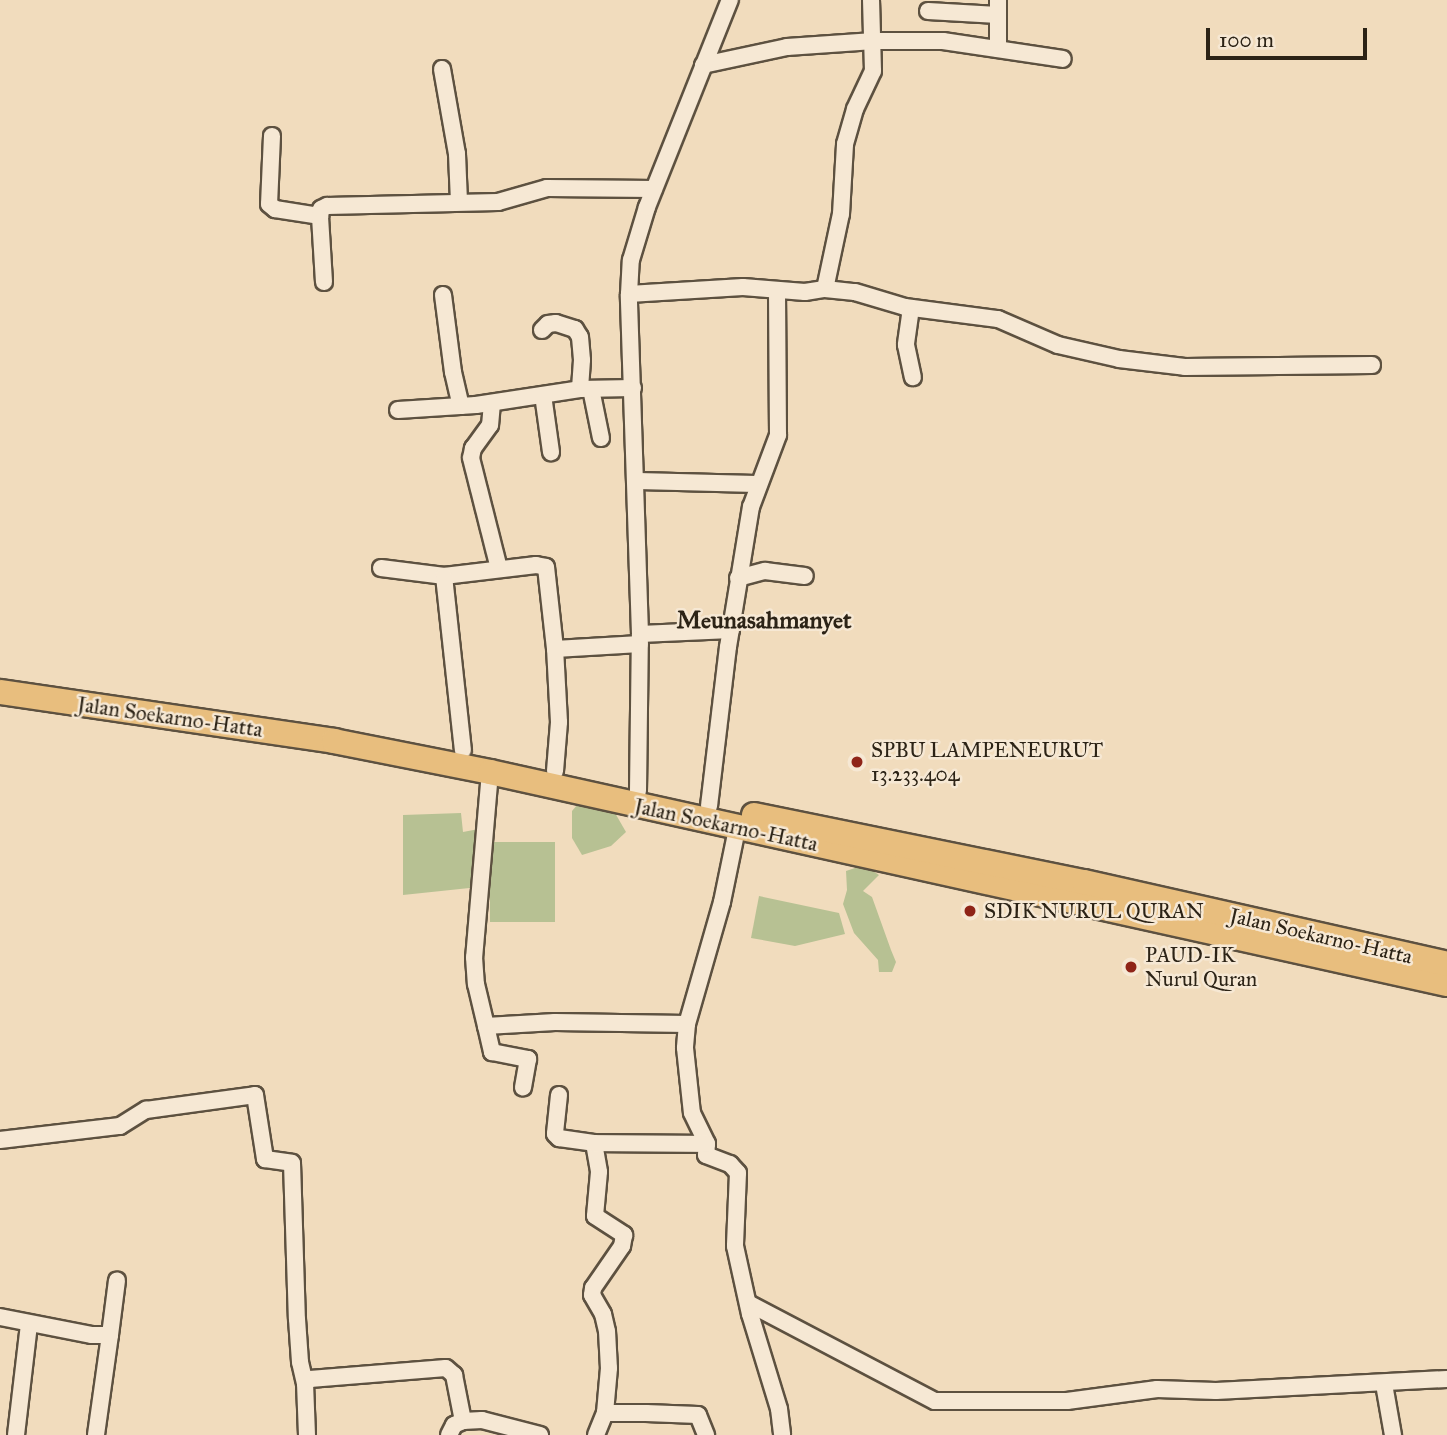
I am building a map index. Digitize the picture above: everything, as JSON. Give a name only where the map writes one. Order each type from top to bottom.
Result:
[{"type":"highway","name":"Jalan Soekarno-Hatta","points":[[0,676],[62,693],[334,741],[490,772],[709,806],[1024,879],[1447,984]]},
{"type":"highway","name":"Jalan Soekarno-Hatta","points":[[0,692],[62,693]]},
{"type":"highway","name":"Jalan Soekarno-Hatta","points":[[92,698],[192,703],[463,750],[555,771],[649,798],[737,829],[1024,879],[1447,964]]},
{"type":"street","points":[[649,798],[641,480],[633,388],[634,294],[631,260],[654,189],[730,0]]},
{"type":"street","points":[[825,289],[841,214],[845,144],[855,108],[873,71],[871,0]]},
{"type":"street","points":[[928,11],[998,7],[998,49]]},
{"type":"street","points":[[703,65],[787,47],[874,41],[943,41],[1063,59]]},
{"type":"street","points":[[442,69],[457,154],[459,202]]},
{"type":"street","points":[[272,136],[269,204],[275,209],[320,216]]},
{"type":"street","points":[[324,282],[320,216],[321,209],[327,206],[504,201],[547,188],[654,189]]},
{"type":"street","points":[[634,294],[744,288],[825,289],[855,292],[911,308],[998,319],[1058,345],[1119,359],[1185,368],[1372,365]]},
{"type":"street","points":[[709,806],[738,578],[758,484],[773,455],[778,435],[777,290]]},
{"type":"street","points":[[443,295],[453,372],[461,406]]},
{"type":"street","points":[[911,308],[906,345],[914,377]]},
{"type":"street","points":[[542,330],[548,324],[556,323],[575,329],[580,337],[586,389],[601,438]]},
{"type":"street","points":[[398,410],[492,403],[586,389],[633,388]]},
{"type":"street","points":[[543,395],[551,452]]},
{"type":"street","points":[[492,403],[490,425],[473,449],[471,458],[499,569]]},
{"type":"street","points":[[641,480],[758,484]]},
{"type":"street","points":[[381,568],[444,576],[536,565],[546,567],[555,649],[559,722],[555,771]]},
{"type":"street","points":[[738,578],[765,571],[805,576]]},
{"type":"street","points":[[444,576],[463,750]]},
{"type":"street","points":[[555,649],[644,636],[731,630]]},
{"type":"street","points":[[490,772],[474,957],[476,984],[492,1052],[528,1059],[523,1088]]},
{"type":"street","points":[[737,829],[722,902],[687,1024],[685,1048],[692,1113],[707,1144],[706,1155],[730,1164],[738,1173],[734,1237],[748,1303],[779,1409],[782,1435]]},
{"type":"street","points":[[486,1027],[555,1022],[687,1024]]},
{"type":"street","points":[[0,1140],[120,1126],[146,1110],[256,1095],[265,1159],[292,1163],[297,1319],[300,1362],[305,1383],[307,1435]]},
{"type":"street","points":[[559,1095],[555,1134],[559,1138],[593,1143],[707,1144]]},
{"type":"street","points":[[593,1143],[599,1172],[595,1216],[624,1235],[625,1240],[593,1288],[592,1295],[603,1314],[607,1331],[609,1368],[605,1413],[596,1435]]},
{"type":"street","points":[[96,1435],[117,1280]]},
{"type":"street","points":[[748,1303],[934,1401],[1067,1401],[1157,1389],[1216,1391],[1447,1379]]},
{"type":"street","points":[[0,1317],[29,1324],[110,1335]]},
{"type":"street","points":[[16,1435],[29,1324]]},
{"type":"street","points":[[305,1383],[310,1379],[446,1368],[454,1375],[463,1421]]},
{"type":"street","points":[[1384,1384],[1393,1435]]},
{"type":"street","points":[[0,1408],[17,1410]]},
{"type":"street","points":[[605,1413],[698,1415],[706,1435]]},
{"type":"street","points":[[449,1435],[454,1425],[463,1421],[494,1421],[540,1435]]},
{"type":"green space","points":[[578,804],[615,813],[626,832],[611,846],[582,855],[572,838],[572,811]]},
{"type":"green space","points":[[461,813],[463,832],[484,828],[479,887],[403,895],[403,815]]},
{"type":"green space","points":[[490,842],[555,842],[555,922],[490,922]]},
{"type":"green space","points":[[864,865],[879,875],[863,891],[872,897],[896,962],[892,972],[879,972],[878,960],[854,933],[843,904],[847,890],[846,871]]},
{"type":"green space","points":[[759,896],[839,913],[845,934],[795,946],[751,938]]},
{"type":"place","name":"SPBU LAMPENEURUT 13.233.404","points":[[857,762]]},
{"type":"place","name":"SDIK NURUL QURAN","points":[[970,911]]},
{"type":"place","name":"PAUD-IK Nurul Quran","points":[[1131,967]]},
{"type":"district","name":"Meunasahmanyet","points":[[764,621]]}]
